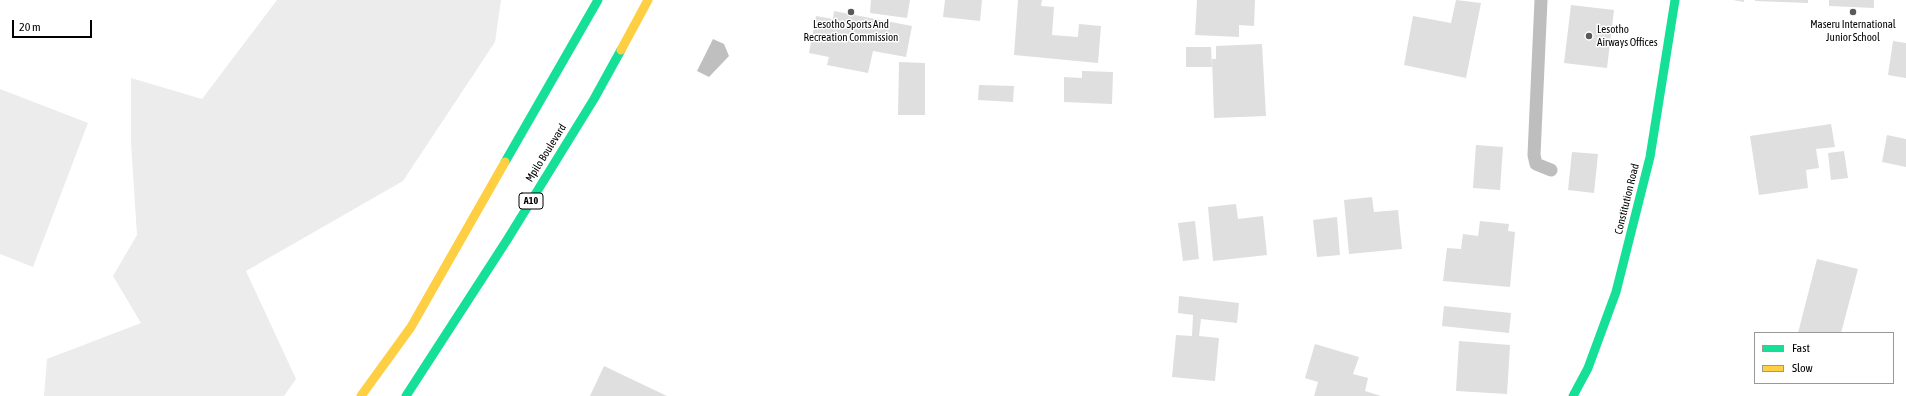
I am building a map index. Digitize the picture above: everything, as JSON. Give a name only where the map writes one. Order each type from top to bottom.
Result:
[{"type":"main road","points":[[361,396],[411,327],[598,0]]},
{"type":"main road","name":"Mpilo Boulevard","points":[[406,396],[512,233],[594,100],[648,0]]},
{"type":"main road","name":"Constitution Road","points":[[1574,396],[1588,368],[1616,292],[1650,157],[1675,0]]},
{"type":"lane","points":[[1541,0],[1534,155],[1536,164],[1551,170]]},
{"type":"shaded area","points":[[277,0],[501,0],[495,42],[403,181],[246,271],[296,379],[284,396],[44,396],[47,359],[141,323],[113,276],[137,235],[131,143],[131,78],[202,99]]},
{"type":"shaded area","points":[[713,39],[724,44],[729,56],[709,77],[697,71]]},
{"type":"shaded area","points":[[0,89],[88,123],[33,267],[0,254]]},
{"type":"building","points":[[871,0],[910,0],[907,18],[870,13]]},
{"type":"building","points":[[945,0],[982,0],[980,21],[943,17]]},
{"type":"building","points":[[1018,0],[1042,0],[1041,6],[1054,7],[1052,35],[1078,37],[1079,24],[1101,26],[1098,63],[1014,55]]},
{"type":"building","points":[[1197,0],[1255,0],[1254,26],[1239,25],[1239,37],[1195,35]]},
{"type":"building","points":[[1456,0],[1481,3],[1466,78],[1404,65],[1413,16],[1451,23]]},
{"type":"building","points":[[1733,0],[1744,0],[1744,2]]},
{"type":"building","points":[[1808,0],[1808,3],[1755,1]]},
{"type":"building","points":[[1829,0],[1874,0],[1874,8],[1829,6]]},
{"type":"building","name":"Lesotho Airways Offices","points":[[1571,5],[1614,10],[1607,68],[1564,63]]},
{"type":"building","points":[[834,11],[912,26],[906,57],[873,51],[868,73],[827,65],[829,57],[809,53],[816,16],[833,19]]},
{"type":"building","points":[[1893,41],[1906,43],[1906,78],[1888,75]]},
{"type":"building","points":[[1262,44],[1266,116],[1214,118],[1212,59],[1216,59],[1216,46]]},
{"type":"building","points":[[1186,47],[1211,47],[1212,67],[1186,67]]},
{"type":"building","points":[[899,62],[925,63],[925,115],[898,115]]},
{"type":"building","points":[[1082,71],[1113,72],[1112,104],[1064,102],[1064,77],[1082,78]]},
{"type":"building","points":[[979,85],[1014,86],[1013,102],[978,100]]},
{"type":"building","points":[[1831,124],[1835,147],[1816,149],[1819,168],[1806,170],[1808,188],[1759,195],[1750,136]]},
{"type":"building","points":[[1887,135],[1906,139],[1906,167],[1882,162]]},
{"type":"building","points":[[1476,145],[1503,147],[1500,190],[1473,188]]},
{"type":"building","points":[[1844,151],[1848,178],[1831,180],[1828,153]]},
{"type":"building","points":[[1572,152],[1598,154],[1594,193],[1568,190]]},
{"type":"building","points":[[1372,197],[1374,212],[1398,210],[1402,249],[1349,254],[1344,200]]},
{"type":"building","points":[[1236,204],[1238,219],[1263,216],[1267,255],[1213,261],[1208,207]]},
{"type":"building","points":[[1337,217],[1340,255],[1317,257],[1313,220]]},
{"type":"building","points":[[1195,221],[1199,259],[1183,261],[1178,223]]},
{"type":"building","points":[[1480,221],[1509,224],[1508,231],[1515,232],[1510,287],[1443,281],[1447,248],[1461,249],[1463,234],[1478,236]]},
{"type":"building","points":[[1817,259],[1858,269],[1841,332],[1798,332]]},
{"type":"building","points":[[1179,296],[1239,303],[1237,323],[1201,319],[1199,336],[1219,338],[1215,381],[1172,377],[1176,335],[1192,336],[1193,315],[1178,313]]},
{"type":"building","points":[[1444,306],[1511,313],[1509,333],[1442,326]]},
{"type":"building","points":[[1459,341],[1510,345],[1507,394],[1456,391]]},
{"type":"building","points":[[1315,344],[1359,357],[1353,374],[1368,378],[1365,391],[1381,396],[1314,396],[1318,382],[1305,378]]},
{"type":"building","points":[[604,366],[667,396],[590,396]]},
{"type":"traffic: fast","points":[[505,162],[598,0]]},
{"type":"traffic: fast","points":[[1573,396],[1588,368],[1616,292],[1650,157],[1675,0]]},
{"type":"traffic: fast","points":[[406,396],[507,240],[594,99],[621,50]]},
{"type":"traffic: slow","points":[[621,50],[648,0]]},
{"type":"traffic: slow","points":[[361,396],[411,327],[505,162]]},
{"type":"place","name":"Lesotho Sports And Recreation Commission","points":[[851,12]]},
{"type":"place","name":"Maseru International Junior School","points":[[1853,12]]},
{"type":"place","name":"Lesotho Airways Offices","points":[[1589,36]]}]
